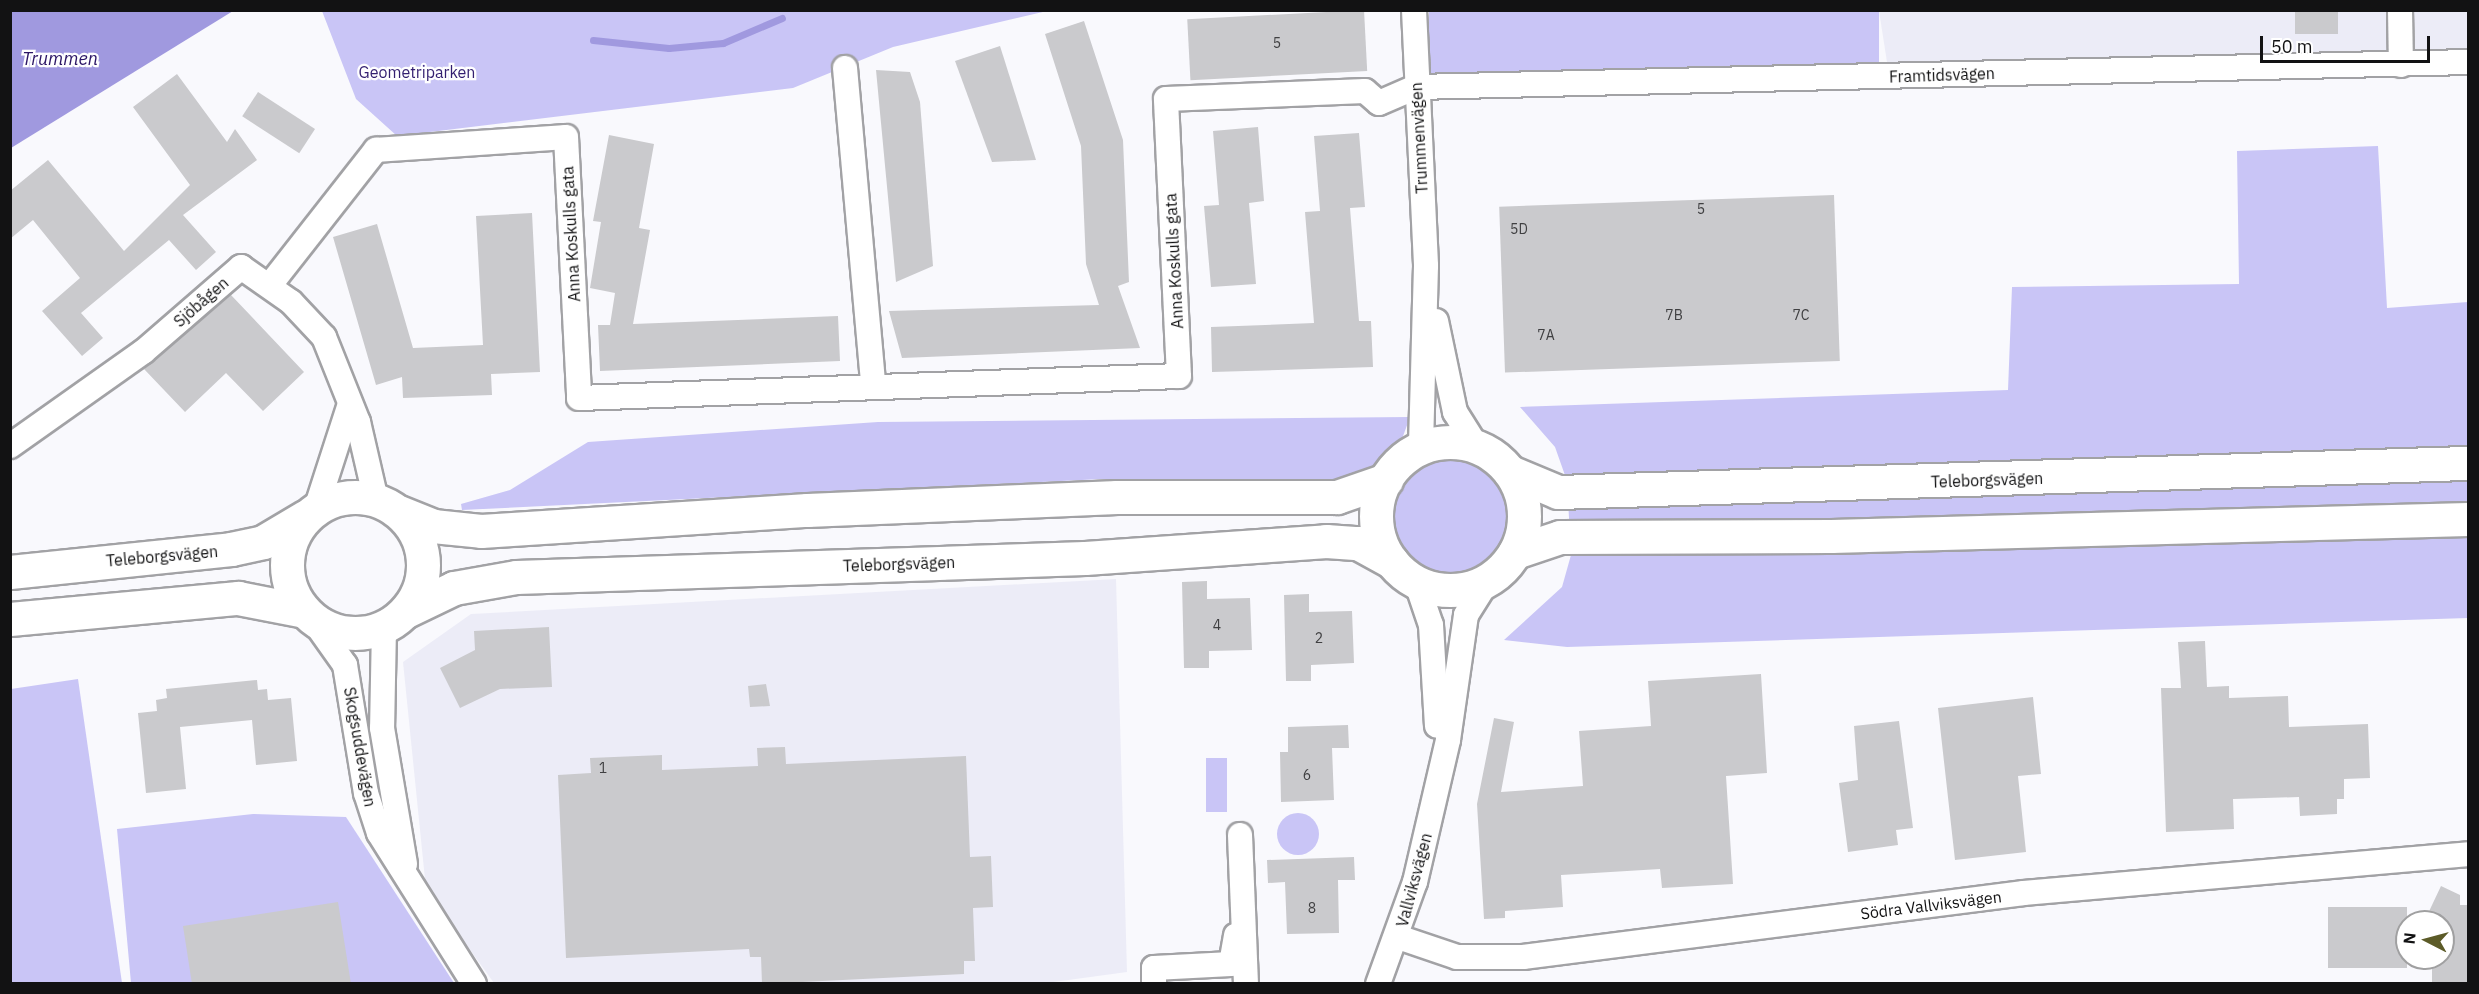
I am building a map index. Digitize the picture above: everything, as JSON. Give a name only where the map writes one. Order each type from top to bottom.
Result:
[{"type":"main road","points":[[307,614],[287,569],[290,546],[312,513],[339,498],[387,506],[433,526],[481,531],[807,510],[1118,497],[1337,497],[1386,480],[1421,448],[1449,442],[1477,447],[1510,472],[1524,512],[1515,552]]},
{"type":"main road","name":"Teleborgsvägen","points":[[1510,472],[1558,492],[2469,463]]},
{"type":"main road","points":[[1386,480],[1377,522],[1404,572],[1452,590],[1488,580],[1515,552],[1560,537],[1831,536],[2469,519]]},
{"type":"main road","points":[[10,619],[238,598],[307,614],[352,634],[395,619],[420,587],[424,560],[416,533],[387,506]]},
{"type":"main road","name":"Teleborgsvägen","points":[[10,572],[231,549],[263,542],[312,513]]},
{"type":"main road","name":"Teleborgsvägen","points":[[395,619],[454,588],[516,577],[1085,558],[1326,541],[1358,543],[1404,572]]},
{"type":"street","name":"Trummenvägen","points":[[1414,10],[1426,266],[1421,448]]},
{"type":"street","points":[[2400,10],[2401,65]]},
{"type":"street","name":"Framtidsvägen","points":[[1416,87],[2469,62]]},
{"type":"street","points":[[845,68],[873,384]]},
{"type":"street","name":"Anna Koskulls gata","points":[[270,285],[376,150],[566,137],[579,398],[873,384],[1179,376],[1166,99],[1365,91],[1379,103],[1416,87]]},
{"type":"street","name":"Trummenvägen","points":[[1426,266],[1455,412],[1477,447]]},
{"type":"street","name":"Sjöbågen","points":[[10,446],[143,352],[241,267],[270,285],[324,337],[349,407],[358,422],[387,506]]},
{"type":"street","points":[[312,513],[349,407]]},
{"type":"street","name":"Vallviksvägen","points":[[1404,572],[1431,625],[1436,665],[1438,773]]},
{"type":"street","name":"Vallviksvägen","points":[[1378,984],[1398,937],[1438,773],[1464,621],[1488,580]]},
{"type":"street","name":"Skogsuddevägen","points":[[307,614],[345,665],[369,807],[379,833],[474,984]]},
{"type":"street","name":"Skogsuddevägen","points":[[395,619],[382,728],[409,878]]},
{"type":"street","points":[[1240,835],[1246,984]]},
{"type":"street","name":"Södra Vallviksvägen","points":[[1398,937],[1457,957],[1523,957],[2046,890],[2469,854]]},
{"type":"street","points":[[1155,984],[1154,968],[1231,964],[1236,935]]},
{"type":"shaded area","points":[[1879,11],[2468,11],[2468,63],[1889,75]]},
{"type":"shaded area","points":[[1116,579],[1127,972],[1039,984],[494,983],[426,889],[403,662],[471,614]]},
{"type":"green space","name":"Geometriparken","points":[[322,11],[1047,11],[893,47],[793,88],[397,136],[356,99]]},
{"type":"green space","points":[[1429,11],[1879,11],[1879,76],[1429,76]]},
{"type":"green space","points":[[2378,146],[2387,308],[2468,302],[2468,618],[1567,647],[1504,640],[1562,587],[1571,555],[1567,481],[1555,447],[1520,407],[2008,390],[2012,287],[2239,284],[2237,151]]},
{"type":"green space","points":[[1410,417],[1398,450],[1368,472],[1345,480],[1102,479],[462,510],[461,504],[510,490],[588,442],[878,422]]},
{"type":"green space","points":[[1450,454],[1473,458],[1493,472],[1507,492],[1511,515],[1507,538],[1493,558],[1473,572],[1450,576],[1427,572],[1407,558],[1393,538],[1389,515],[1393,492],[1407,472],[1427,458]]},
{"type":"green space","points":[[78,679],[122,983],[11,983],[11,689]]},
{"type":"green space","points":[[1206,758],[1227,758],[1227,812],[1206,812]]},
{"type":"green space","points":[[1298,813],[1306,814],[1313,819],[1318,826],[1318,842],[1313,849],[1306,854],[1298,855],[1290,854],[1283,849],[1278,842],[1277,834],[1278,826],[1283,819],[1290,814]]},
{"type":"green space","points":[[253,814],[346,817],[454,983],[131,983],[117,829]]},
{"type":"water","name":"Trummen","points":[[11,10],[233,10],[233,11],[11,148]]},
{"type":"building","points":[[1364,10],[1367,71],[1190,80],[1187,19]]},
{"type":"building","points":[[2295,10],[2338,10],[2338,34],[2295,34]]},
{"type":"building","points":[[1084,21],[1123,140],[1129,282],[1118,286],[1140,348],[902,358],[889,311],[1099,305],[1086,264],[1081,146],[1045,34]]},
{"type":"building","points":[[1000,46],[1036,160],[992,162],[955,61]]},
{"type":"building","points":[[876,70],[910,72],[920,102],[933,266],[896,282]]},
{"type":"building","points":[[177,74],[227,142],[235,129],[257,160],[183,215],[216,252],[196,270],[169,240],[81,313],[103,338],[82,356],[42,311],[80,278],[33,220],[10,239],[10,191],[48,160],[124,251],[190,185],[133,107]]},
{"type":"building","points":[[258,92],[315,129],[299,153],[242,116]]},
{"type":"building","points":[[1258,127],[1264,201],[1249,203],[1256,284],[1211,287],[1204,206],[1219,205],[1213,131]]},
{"type":"building","points":[[1359,133],[1365,207],[1350,208],[1359,321],[1371,321],[1373,367],[1212,372],[1211,327],[1314,323],[1305,212],[1320,211],[1314,136]]},
{"type":"building","points":[[609,135],[654,144],[639,228],[650,230],[633,324],[838,316],[840,361],[600,371],[598,325],[610,325],[615,293],[590,288],[601,222],[593,221]]},
{"type":"building","points":[[1834,195],[1840,361],[1505,373],[1499,207]]},
{"type":"building","points":[[532,213],[540,372],[491,374],[492,395],[403,398],[402,377],[376,385],[333,237],[377,224],[413,348],[483,345],[476,216]]},
{"type":"building","points":[[231,295],[304,372],[263,411],[226,373],[185,412],[144,369]]},
{"type":"building","points":[[1207,581],[1207,599],[1250,598],[1252,650],[1209,651],[1209,668],[1184,668],[1182,582]]},
{"type":"building","points":[[1309,594],[1309,612],[1352,611],[1354,663],[1311,665],[1311,681],[1286,681],[1284,595]]},
{"type":"building","points":[[549,627],[552,687],[500,689],[460,708],[440,668],[475,650],[474,631]]},
{"type":"building","points":[[2205,641],[2207,687],[2229,686],[2229,698],[2288,696],[2289,727],[2368,724],[2370,778],[2344,779],[2344,799],[2337,799],[2337,814],[2300,816],[2299,797],[2233,799],[2234,829],[2166,832],[2161,688],[2181,688],[2178,642]]},
{"type":"building","points":[[1761,674],[1767,773],[1726,776],[1733,884],[1662,888],[1660,869],[1561,875],[1563,907],[1505,911],[1505,918],[1484,919],[1477,804],[1494,718],[1514,722],[1501,792],[1583,786],[1579,731],[1651,726],[1648,681]]},
{"type":"building","points":[[257,680],[258,690],[267,689],[268,700],[291,698],[297,761],[256,765],[252,720],[180,727],[186,789],[146,793],[138,713],[157,711],[156,700],[167,698],[166,689]]},
{"type":"building","points":[[766,684],[770,706],[750,707],[748,686]]},
{"type":"building","points":[[2033,697],[2041,774],[2018,776],[2026,852],[1955,860],[1938,708]]},
{"type":"building","points":[[1899,721],[1913,828],[1896,830],[1898,845],[1848,852],[1839,783],[1858,780],[1854,726]]},
{"type":"building","points":[[1348,725],[1349,748],[1332,748],[1334,800],[1281,802],[1280,752],[1288,752],[1288,727]]},
{"type":"building","points":[[785,747],[786,764],[966,756],[970,857],[991,856],[993,907],[973,908],[975,961],[964,961],[964,974],[762,984],[761,957],[750,957],[749,949],[566,958],[558,775],[591,773],[590,758],[662,755],[662,770],[758,766],[757,748]]},
{"type":"building","points":[[1354,857],[1355,880],[1338,880],[1339,933],[1287,934],[1285,882],[1268,883],[1267,860]]},
{"type":"building","points":[[2441,886],[2460,895],[2460,905],[2469,905],[2469,984],[2432,984],[2432,970],[2455,970],[2455,910],[2430,910]]},
{"type":"building","points":[[338,902],[351,984],[192,984],[183,926]]},
{"type":"building","points":[[2328,907],[2407,907],[2407,910],[2395,910],[2395,968],[2328,968]]},
{"type":"waterway","points":[[593,40],[669,48],[723,43],[782,18]]}]
